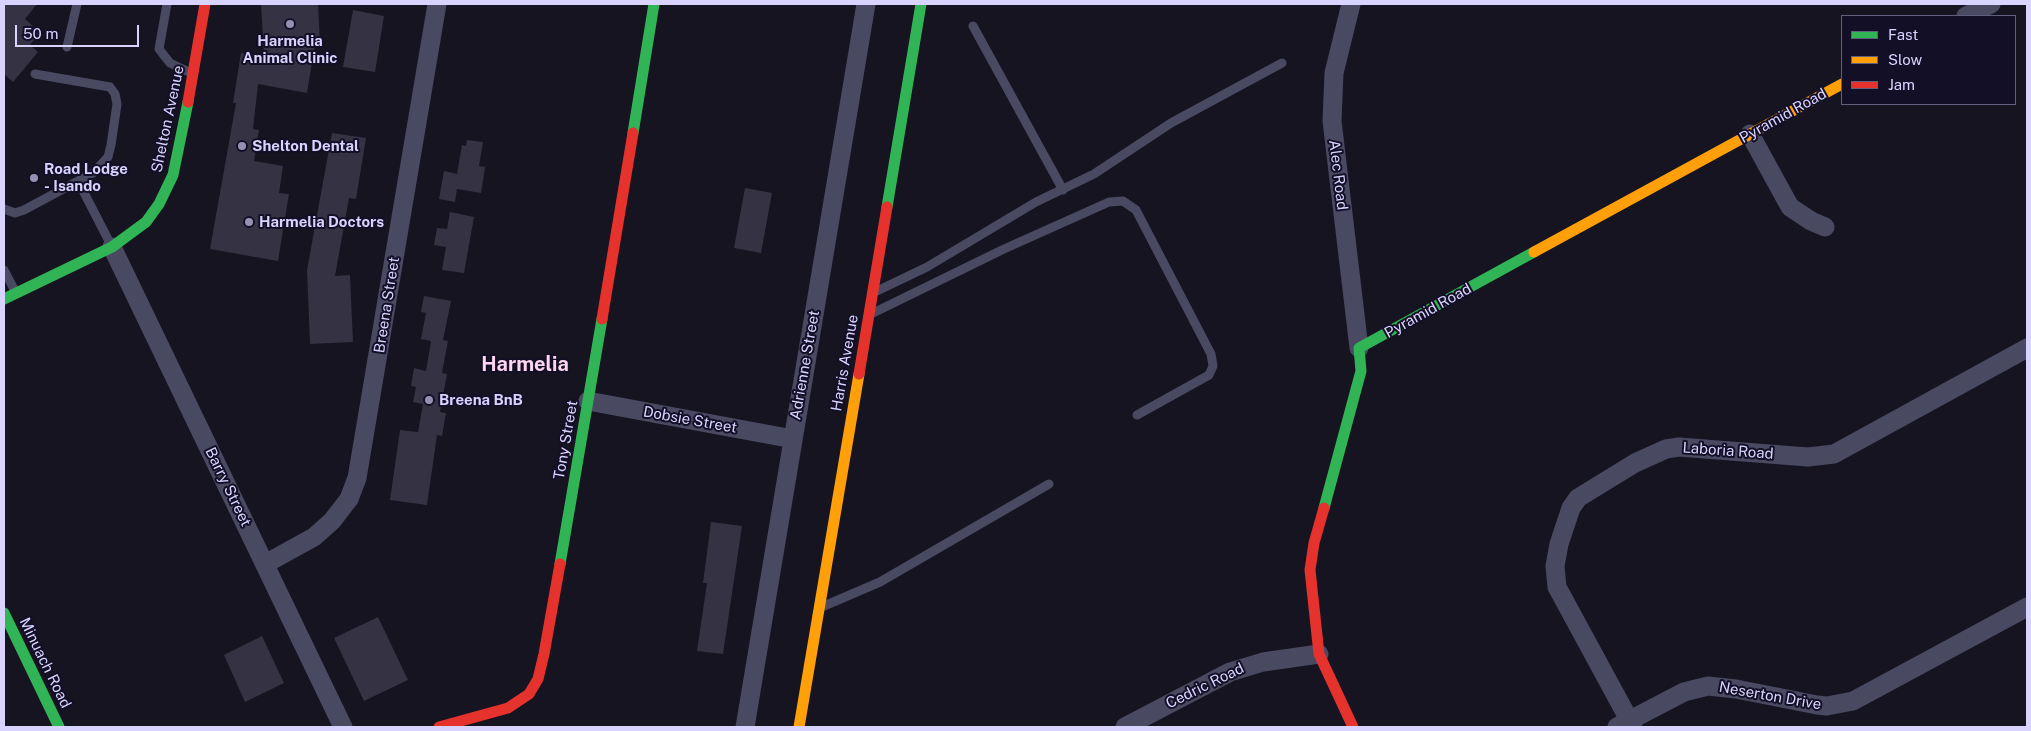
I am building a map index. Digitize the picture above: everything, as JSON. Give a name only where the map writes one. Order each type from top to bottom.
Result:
[{"type":"street","name":"Shelton Avenue","points":[[4,299],[112,247],[146,222],[167,190],[179,154],[205,4]]},
{"type":"street","name":"Breena Street","points":[[264,564],[314,537],[332,521],[348,499],[357,478],[437,4]]},
{"type":"street","name":"Tony Street","points":[[439,727],[508,708],[524,699],[534,688],[544,654],[654,4]]},
{"type":"street","name":"Adrienne Street","points":[[745,727],[866,4]]},
{"type":"street","name":"Harris Avenue","points":[[799,727],[921,4]]},
{"type":"street","name":"Alec Road","points":[[1351,4],[1334,73],[1332,121],[1359,348]]},
{"type":"street","points":[[1968,15],[1991,4]]},
{"type":"street","name":"Pyramid Road","points":[[1359,348],[1841,85]]},
{"type":"street","points":[[1750,134],[1790,207],[1811,221],[1825,227]]},
{"type":"street","name":"Barry Street","points":[[112,247],[343,727]]},
{"type":"street","points":[[1353,727],[1339,701],[1319,654],[1310,581],[1312,555],[1360,376],[1359,348]]},
{"type":"street","name":"Laboria Road","points":[[1627,725],[1557,586],[1555,566],[1559,544],[1568,515],[1578,498],[1635,463],[1666,449],[1679,447],[1808,457],[1834,454],[2027,348]]},
{"type":"street","name":"Dobsie Street","points":[[588,401],[793,439]]},
{"type":"street","name":"Neserton Drive","points":[[1627,725],[1684,692],[1708,686],[1827,706],[1853,700],[2027,607]]},
{"type":"street","name":"Minuach Road","points":[[4,612],[59,727]]},
{"type":"street","name":"Cedric Road","points":[[1125,727],[1230,672],[1263,662],[1319,654]]},
{"type":"lane","points":[[67,47],[77,4]]},
{"type":"lane","points":[[167,4],[159,49],[170,63],[193,74]]},
{"type":"lane","points":[[973,26],[1063,190]]},
{"type":"lane","points":[[872,294],[927,267],[1036,202],[1094,174],[1171,123],[1282,63]]},
{"type":"lane","points":[[4,210],[15,213],[24,210],[93,173],[108,157],[117,104],[115,94],[110,87],[102,84],[35,74]]},
{"type":"lane","points":[[78,181],[112,247]]},
{"type":"lane","points":[[869,315],[1004,249],[1082,214],[1109,202],[1123,202],[1136,210],[1211,354],[1213,366],[1209,375],[1137,415]]},
{"type":"lane","points":[[4,270],[17,293]]},
{"type":"lane","points":[[819,608],[880,582],[1049,484]]},
{"type":"building","points":[[4,4],[37,4],[25,19],[40,32],[30,45],[38,52],[13,82],[4,74]]},
{"type":"building","points":[[261,4],[318,4],[320,43],[315,44],[307,93],[258,84],[253,129],[259,130],[254,161],[283,166],[279,193],[289,194],[278,261],[210,249],[236,103],[233,103],[241,53],[264,56]]},
{"type":"building","points":[[353,10],[384,16],[375,72],[343,67]]},
{"type":"building","points":[[332,133],[366,138],[356,199],[349,198],[335,276],[350,275],[353,342],[310,344],[307,270]]},
{"type":"building","points":[[467,140],[483,142],[479,166],[485,167],[481,193],[457,189],[455,202],[439,199],[444,171],[457,174],[462,145],[466,146]]},
{"type":"building","points":[[745,188],[772,193],[761,253],[734,248]]},
{"type":"building","points":[[450,212],[474,217],[464,273],[442,270],[446,247],[434,245],[437,228],[447,229]]},
{"type":"building","points":[[424,296],[451,301],[443,340],[448,341],[442,373],[447,374],[440,412],[446,413],[442,436],[437,435],[427,505],[390,500],[400,430],[418,432],[423,404],[413,402],[416,387],[411,386],[414,368],[426,371],[431,341],[421,339],[426,313],[421,312]]},
{"type":"building","points":[[711,522],[742,526],[723,654],[697,651],[707,583],[703,583]]},
{"type":"building","points":[[378,617],[408,680],[364,701],[334,638]]},
{"type":"building","points":[[262,636],[284,683],[245,702],[224,655]]},
{"type":"traffic: fast","points":[[633,133],[654,4]]},
{"type":"traffic: fast","points":[[887,207],[921,4]]},
{"type":"traffic: fast","points":[[4,299],[112,247],[146,222],[159,204],[173,175],[188,102]]},
{"type":"traffic: fast","points":[[1324,508],[1361,371],[1359,348],[1534,252]]},
{"type":"traffic: fast","points":[[560,564],[602,319]]},
{"type":"traffic: fast","points":[[4,613],[59,727]]},
{"type":"traffic: slow","points":[[1534,252],[1841,85]]},
{"type":"traffic: slow","points":[[799,727],[859,374]]},
{"type":"traffic: jam","points":[[188,102],[205,4]]},
{"type":"traffic: jam","points":[[602,319],[633,133]]},
{"type":"traffic: jam","points":[[859,374],[887,207]]},
{"type":"traffic: jam","points":[[1324,508],[1314,543],[1310,570],[1319,654],[1353,727]]},
{"type":"traffic: jam","points":[[439,727],[508,708],[529,694],[538,679],[544,654],[560,564]]},
{"type":"place","name":"Harmelia Animal Clinic","points":[[290,24]]},
{"type":"place","name":"Shelton Dental","points":[[242,146]]},
{"type":"place","name":"Road Lodge - Isando","points":[[34,178]]},
{"type":"place","name":"Harmelia Doctors","points":[[249,222]]},
{"type":"place","name":"Breena BnB","points":[[429,400]]},
{"type":"district","name":"Harmelia","points":[[525,365]]}]
